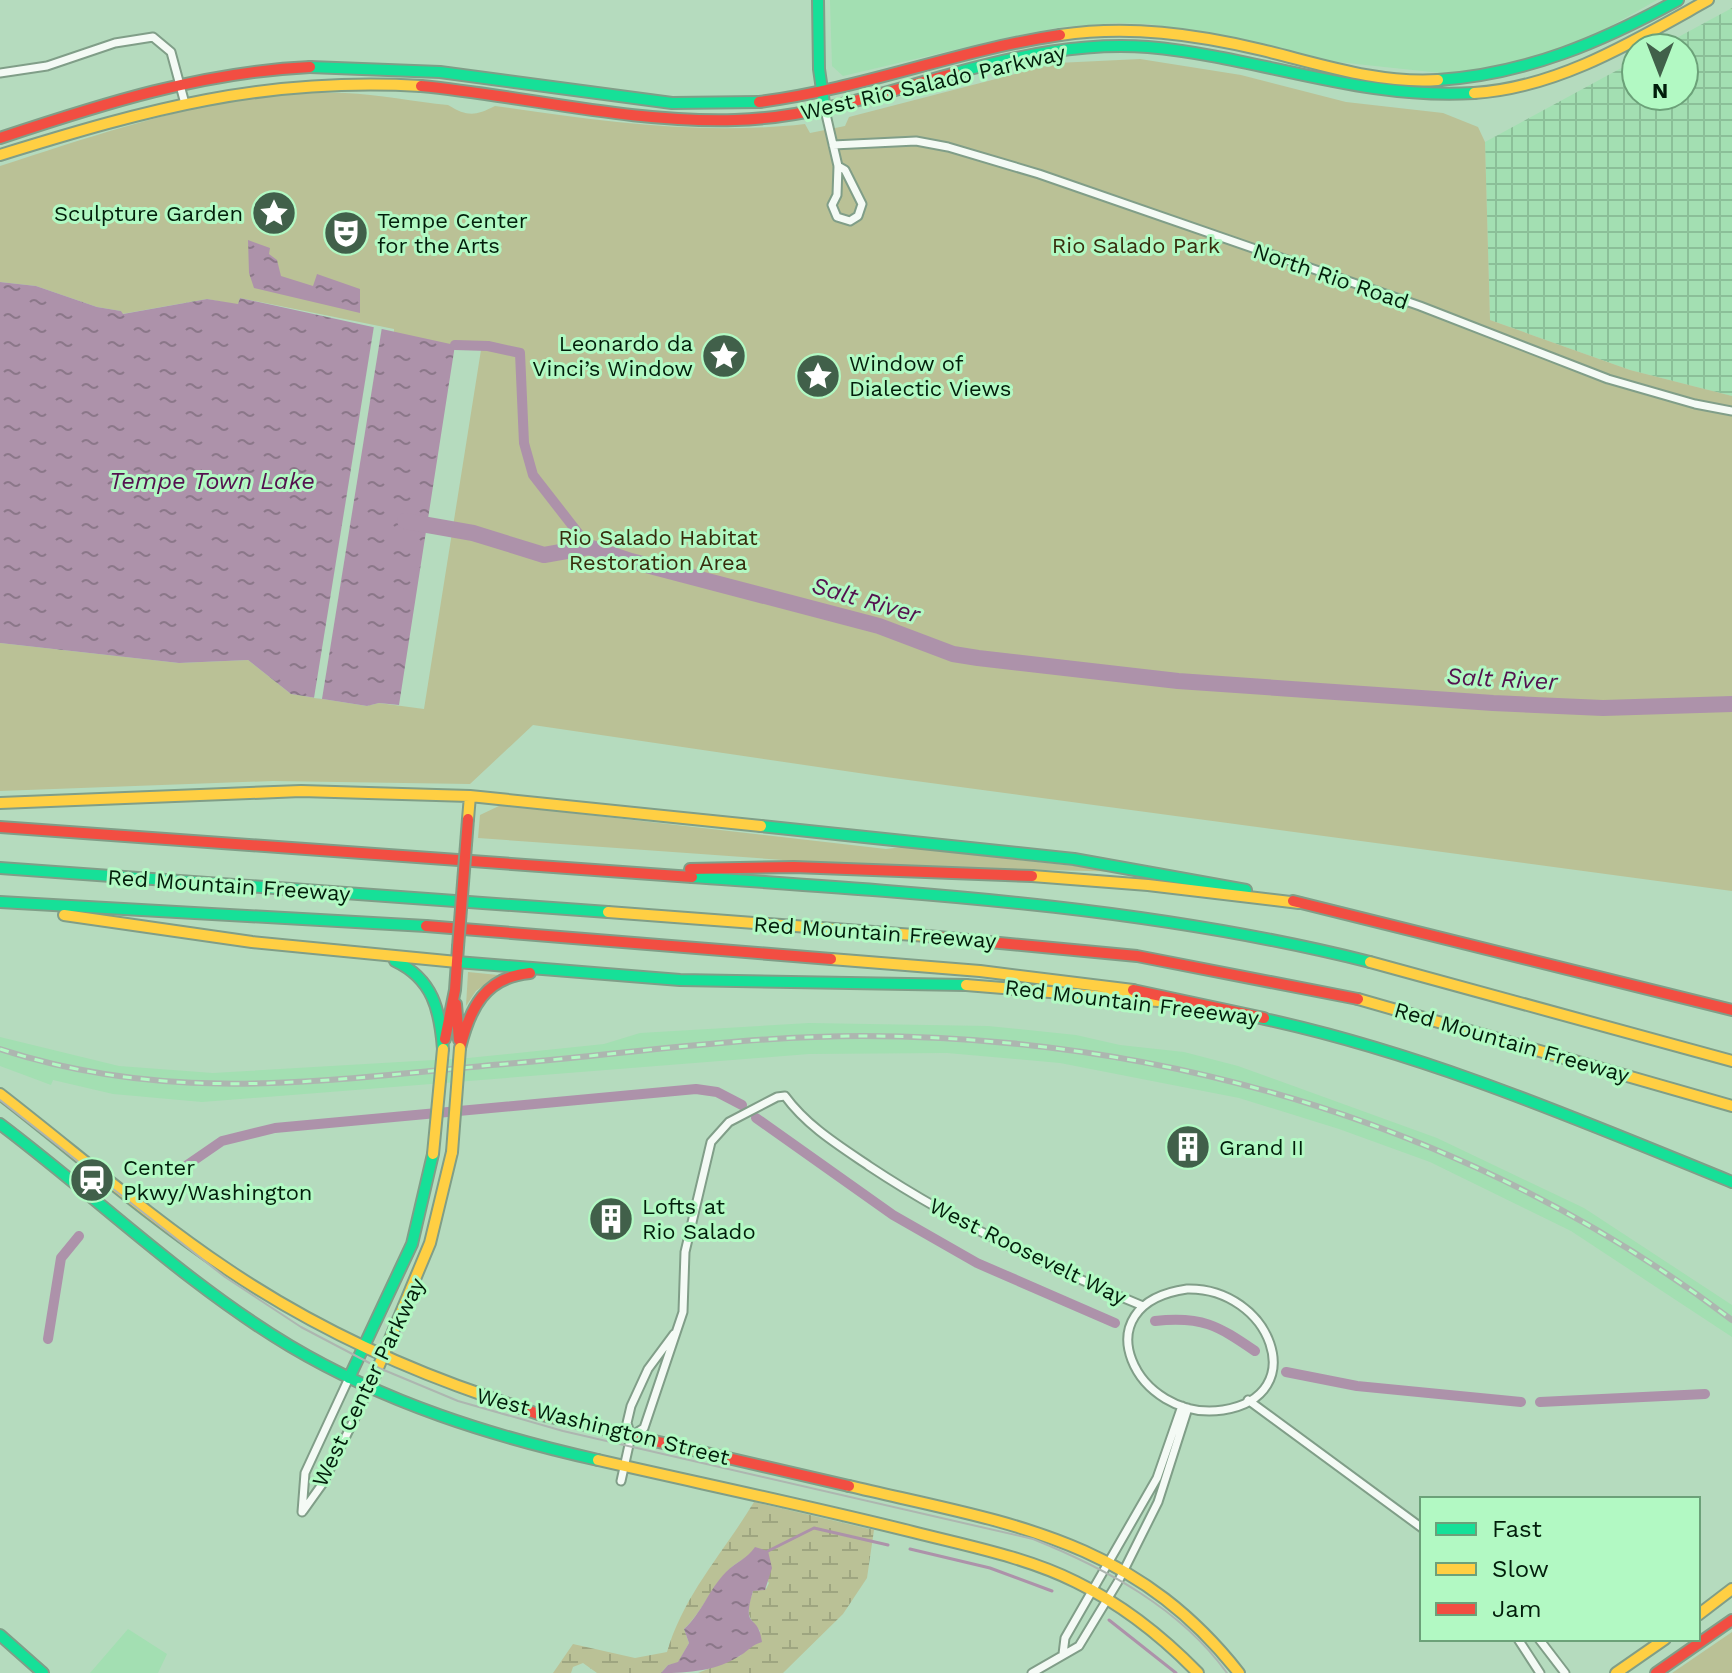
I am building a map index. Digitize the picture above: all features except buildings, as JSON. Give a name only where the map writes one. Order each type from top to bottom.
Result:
[{"type":"main road","points":[[818,0],[821,94],[825,110]]},
{"type":"main road","name":"West Rio Salado Parkway","points":[[0,138],[180,84],[288,69],[387,68],[680,103],[742,104],[821,94],[1006,44],[1058,34],[1132,30],[1217,39],[1374,76],[1456,81],[1509,73],[1568,56],[1614,36],[1678,0]]},
{"type":"main road","name":"West Rio Salado Parkway","points":[[0,155],[106,120],[184,100],[272,86],[375,83],[425,86],[685,119],[737,120],[825,110],[1046,52],[1119,46],[1213,54],[1387,94],[1468,94],[1517,87],[1578,69],[1708,0]]},
{"type":"main road","points":[[1213,54],[1217,39]]},
{"type":"main road","points":[[0,803],[301,791],[470,796],[1107,863],[1299,903],[1732,1010]]},
{"type":"main road","name":"West Center Parkway","points":[[349,1378],[412,1244],[433,1154],[443,1049],[455,990],[470,796]]},
{"type":"main road","name":"Red Mountain Freeway","points":[[0,827],[1023,900],[1198,923],[1416,971],[1732,1061]]},
{"type":"main road","points":[[644,873],[745,865],[1000,871],[1152,883],[1299,903]]},
{"type":"main road","name":"Red Mountain Freeway","points":[[0,868],[1006,941],[1137,956],[1235,972],[1385,1005],[1732,1106]]},
{"type":"main road","points":[[0,904],[396,961],[423,978],[439,1008],[443,1049]]},
{"type":"main road","points":[[0,904],[407,925],[980,971],[1138,991],[1264,1018]]},
{"type":"main road","name":"Red Mountain Freeeway","points":[[363,954],[599,975],[1022,986],[1264,1018],[1461,1076],[1732,1182]]},
{"type":"main road","points":[[460,1048],[472,1007],[499,980],[520,973],[599,975]]},
{"type":"main road","name":"West Center Parkway","points":[[370,1387],[432,1244],[452,1152],[460,1048],[455,990]]},
{"type":"main road","name":"West Washington Street","points":[[0,1094],[45,1125],[225,1268],[287,1307],[384,1357],[491,1400],[631,1436],[1033,1529],[1123,1570],[1184,1613],[1239,1673]]},
{"type":"main road","name":"West Washington Street","points":[[0,1124],[217,1297],[268,1333],[349,1378],[480,1432],[1012,1557],[1056,1572],[1107,1598],[1173,1648],[1198,1673]]},
{"type":"main road","points":[[1700,1613],[1732,1589]]},
{"type":"main road","points":[[1656,1673],[1732,1620]]},
{"type":"main road","points":[[0,1635],[43,1673]]},
{"type":"main road","points":[[1616,1673],[1662,1641]]},
{"type":"main road","points":[[1627,1673],[1635,1660]]},
{"type":"street","points":[[0,73],[47,66],[115,43],[153,37],[171,52],[184,100]]},
{"type":"street","points":[[825,110],[838,166],[837,195],[832,205],[835,214],[850,221],[858,216],[862,208],[861,199],[853,192],[845,170],[838,166]]},
{"type":"street","name":"North Rio Road","points":[[833,145],[916,141],[963,151],[1420,306],[1608,379],[1732,411]]},
{"type":"street","points":[[837,195],[853,192]]},
{"type":"street","name":"West Roosevelt Way","points":[[678,1330],[684,1308],[685,1252],[707,1155],[716,1135],[734,1118],[758,1105],[785,1096],[799,1115],[825,1136],[921,1200],[1002,1244],[1143,1306]]},
{"type":"street","points":[[1187,1289],[1224,1294],[1237,1301],[1261,1323],[1271,1339],[1272,1369],[1262,1389],[1248,1400],[1221,1410],[1185,1407],[1152,1390],[1134,1368],[1127,1347],[1129,1325],[1143,1306],[1166,1293],[1187,1289]]},
{"type":"street","points":[[621,1481],[631,1436],[627,1423],[637,1391],[663,1347],[678,1330]]},
{"type":"street","points":[[631,1436],[644,1428],[678,1330]]},
{"type":"street","name":"West Center Parkway","points":[[349,1378],[305,1473],[302,1512],[323,1483],[370,1387]]},
{"type":"street","points":[[1248,1400],[1420,1527]]},
{"type":"street","points":[[1063,1654],[1065,1638],[1157,1478],[1185,1407]]},
{"type":"street","points":[[1032,1673],[1079,1646],[1107,1598],[1158,1502],[1185,1407]]},
{"type":"street","points":[[1519,1641],[1540,1673]]},
{"type":"street","points":[[1541,1641],[1565,1673]]},
{"type":"shaded area","points":[[830,0],[1657,0],[1586,40],[1544,57],[1480,72],[1441,73],[1328,61],[1231,37],[1149,24],[1116,23],[1061,27],[1009,37],[843,76],[832,66]]},
{"type":"shaded area","points":[[1732,8],[1732,396],[1630,370],[1490,320],[1485,142],[1620,69],[1620,112],[1700,112],[1700,32],[1688,32]]},
{"type":"shaded area","points":[[809,1023],[988,1026],[1076,1035],[1120,1045],[1184,1052],[1238,1066],[1437,1138],[1584,1208],[1732,1305],[1732,1337],[1571,1231],[1430,1162],[1239,1098],[1060,1063],[947,1053],[809,1054],[202,1102],[113,1094],[53,1080],[51,1085],[0,1066],[0,1037],[119,1066],[213,1073],[468,1058],[604,1044],[640,1033]]},
{"type":"shaded area","points":[[128,1629],[167,1654],[158,1673],[90,1673]]},
{"type":"green space","points":[[1140,59],[1241,75],[1346,102],[1443,113],[1478,127],[1485,142],[1490,320],[1630,370],[1732,396],[1732,891],[886,777],[533,725],[470,784],[273,781],[0,791],[0,643],[179,663],[248,660],[291,694],[367,706],[379,703],[424,709],[481,350],[394,335],[394,329],[240,298],[238,305],[207,299],[122,314],[121,311],[97,307],[36,286],[0,282],[0,166],[170,114],[257,98],[345,93],[448,105],[472,114],[495,106],[688,128],[805,124],[810,133],[845,126],[849,117],[1057,63]]},
{"type":"green space","points":[[501,805],[886,849],[903,847],[1129,872],[853,865],[478,838],[480,815]]},
{"type":"green space","points":[[468,972],[498,975],[476,991],[466,1006]]},
{"type":"green space","points":[[754,1502],[874,1530],[867,1578],[843,1614],[783,1673],[698,1673],[740,1656],[760,1631],[750,1616],[749,1603],[753,1591],[766,1589],[769,1583],[748,1557],[720,1580],[684,1629],[689,1643],[678,1663],[668,1665],[661,1673],[597,1673],[583,1663],[573,1667],[571,1673],[553,1673],[573,1644],[635,1658],[667,1652],[694,1592]]},
{"type":"green space","points":[[1732,1632],[1732,1673],[1672,1673]]},
{"type":"water","points":[[248,240],[270,248],[269,254],[277,260],[281,276],[313,286],[317,274],[360,289],[360,313],[254,288],[249,273]]},
{"type":"water","name":"Tempe Town Lake","points":[[0,282],[36,286],[123,314],[207,299],[238,304],[240,298],[455,345],[399,705],[379,703],[367,706],[291,694],[248,660],[179,663],[0,643]]},
{"type":"water","points":[[755,1547],[768,1551],[772,1568],[765,1590],[753,1591],[750,1604],[750,1617],[762,1642],[713,1668],[661,1673],[668,1665],[678,1662],[689,1643],[684,1629],[720,1579]]},
{"type":"pier","points":[[374,326],[382,327],[322,699],[314,698]]},
{"type":"waterway","points":[[455,345],[488,346],[520,353],[524,443],[533,475],[589,547]]},
{"type":"waterway","name":"Salt River","points":[[405,521],[473,533],[544,555],[589,547],[631,561],[879,626],[953,654],[978,658],[1178,681],[1493,703],[1603,708],[1732,704]]},
{"type":"waterway","points":[[177,1172],[222,1141],[275,1128],[696,1089],[717,1092],[742,1105]]},
{"type":"waterway","points":[[756,1118],[893,1215],[977,1263],[1115,1323]]},
{"type":"waterway","points":[[48,1339],[61,1258],[79,1236]]},
{"type":"waterway","points":[[1155,1321],[1185,1320],[1208,1324],[1255,1351]]},
{"type":"waterway","points":[[1286,1372],[1357,1386],[1521,1402]]},
{"type":"waterway","points":[[1540,1402],[1705,1394]]},
{"type":"waterway","points":[[768,1551],[814,1528],[888,1545]]},
{"type":"waterway","points":[[910,1549],[990,1568],[1052,1591]]},
{"type":"waterway","points":[[1109,1620],[1176,1673]]},
{"type":"tram line","points":[[0,1100],[225,1277],[301,1327],[379,1368],[458,1401],[563,1431],[1033,1539],[1087,1563],[1139,1592],[1187,1629],[1227,1673]]},
{"type":"railway","points":[[0,1049],[67,1067],[133,1078],[199,1083],[328,1080],[695,1045],[820,1037],[979,1040],[1094,1054],[1208,1076],[1320,1107],[1429,1147],[1534,1196],[1636,1254],[1732,1320]]},
{"type":"traffic: fast","points":[[818,0],[819,69],[825,110]]},
{"type":"traffic: fast","points":[[1438,80],[1502,71],[1562,54],[1678,0]]},
{"type":"traffic: fast","points":[[955,73],[1050,52],[1124,46],[1189,52],[1390,90],[1474,93]]},
{"type":"traffic: fast","points":[[310,67],[440,72],[672,103],[759,102]]},
{"type":"traffic: fast","points":[[761,826],[1074,859],[1246,890]]},
{"type":"traffic: fast","points":[[0,868],[608,912]]},
{"type":"traffic: fast","points":[[692,877],[1033,904],[1202,927],[1370,962]]},
{"type":"traffic: fast","points":[[0,902],[426,926]]},
{"type":"traffic: fast","points":[[395,961],[408,968],[426,986],[437,1009],[443,1049]]},
{"type":"traffic: fast","points":[[457,962],[680,980],[966,985]]},
{"type":"traffic: fast","points":[[1260,1018],[1441,1069],[1732,1182]]},
{"type":"traffic: fast","points":[[0,1124],[178,1268],[290,1346],[401,1401],[518,1440],[598,1460]]},
{"type":"traffic: fast","points":[[349,1378],[412,1244],[433,1154]]},
{"type":"traffic: fast","points":[[0,1635],[43,1673]]},
{"type":"traffic: slow","points":[[1474,93],[1536,82],[1566,72],[1624,46],[1708,0]]},
{"type":"traffic: slow","points":[[1060,35],[1111,31],[1162,33],[1237,44],[1371,76],[1438,80]]},
{"type":"traffic: slow","points":[[0,155],[106,124],[207,100],[310,87],[364,84],[421,86]]},
{"type":"traffic: slow","points":[[0,803],[301,791],[470,796]]},
{"type":"traffic: slow","points":[[468,819],[470,796],[761,826]]},
{"type":"traffic: slow","points":[[1032,876],[1148,885],[1299,903]]},
{"type":"traffic: slow","points":[[608,912],[927,936]]},
{"type":"traffic: slow","points":[[64,915],[252,942],[457,962]]},
{"type":"traffic: slow","points":[[831,959],[980,971],[1133,990]]},
{"type":"traffic: slow","points":[[1370,962],[1732,1061]]},
{"type":"traffic: slow","points":[[966,985],[1158,1001]]},
{"type":"traffic: slow","points":[[1358,999],[1732,1106]]},
{"type":"traffic: slow","points":[[452,1152],[460,1048]]},
{"type":"traffic: slow","points":[[433,1154],[443,1049]]},
{"type":"traffic: slow","points":[[0,1094],[169,1227],[257,1289],[354,1342],[421,1372],[489,1397]]},
{"type":"traffic: slow","points":[[370,1387],[430,1243],[452,1152]]},
{"type":"traffic: slow","points":[[598,1460],[874,1522],[996,1553],[1057,1573],[1126,1611],[1198,1673]]},
{"type":"traffic: slow","points":[[849,1486],[1013,1526],[1063,1542],[1110,1564],[1155,1592],[1198,1627],[1239,1673]]},
{"type":"traffic: slow","points":[[1700,1613],[1732,1589]]},
{"type":"traffic: slow","points":[[1616,1673],[1662,1641]]},
{"type":"traffic: jam","points":[[759,102],[835,88],[984,50],[1060,35]]},
{"type":"traffic: jam","points":[[0,138],[114,102],[191,83],[230,75],[310,67]]},
{"type":"traffic: jam","points":[[421,86],[616,113],[735,120],[819,110],[955,73]]},
{"type":"traffic: jam","points":[[458,947],[468,819]]},
{"type":"traffic: jam","points":[[0,827],[692,877]]},
{"type":"traffic: jam","points":[[690,869],[794,867],[1032,876]]},
{"type":"traffic: jam","points":[[1293,901],[1732,1010]]},
{"type":"traffic: jam","points":[[426,926],[831,959]]},
{"type":"traffic: jam","points":[[927,936],[1137,956],[1358,999]]},
{"type":"traffic: jam","points":[[445,1039],[455,990],[458,947]]},
{"type":"traffic: jam","points":[[460,1048],[469,1020],[482,997],[501,981],[530,973]]},
{"type":"traffic: jam","points":[[1133,990],[1264,1018]]},
{"type":"traffic: jam","points":[[456,1004],[459,1040]]},
{"type":"traffic: jam","points":[[489,1397],[538,1414],[849,1486]]},
{"type":"traffic: jam","points":[[1656,1673],[1732,1620]]},
{"type":"place","name":"Sculpture Garden","points":[[274,213]]},
{"type":"place","name":"Tempe Center for the Arts","points":[[346,233]]},
{"type":"place","name":"Leonardo da Vinci’s Window","points":[[724,356]]},
{"type":"place","name":"Window of Dialectic Views","points":[[818,376]]},
{"type":"place","name":"Grand II","points":[[1188,1147]]},
{"type":"place","name":"Center Pkwy/Washington","points":[[92,1180]]},
{"type":"place","name":"Lofts at Rio Salado","points":[[611,1219]]},
{"type":"park label","name":"Rio Salado Park","points":[[1136,245]]},
{"type":"park label","name":"Rio Salado Habitat Restoration Area","points":[[658,550]]}]
